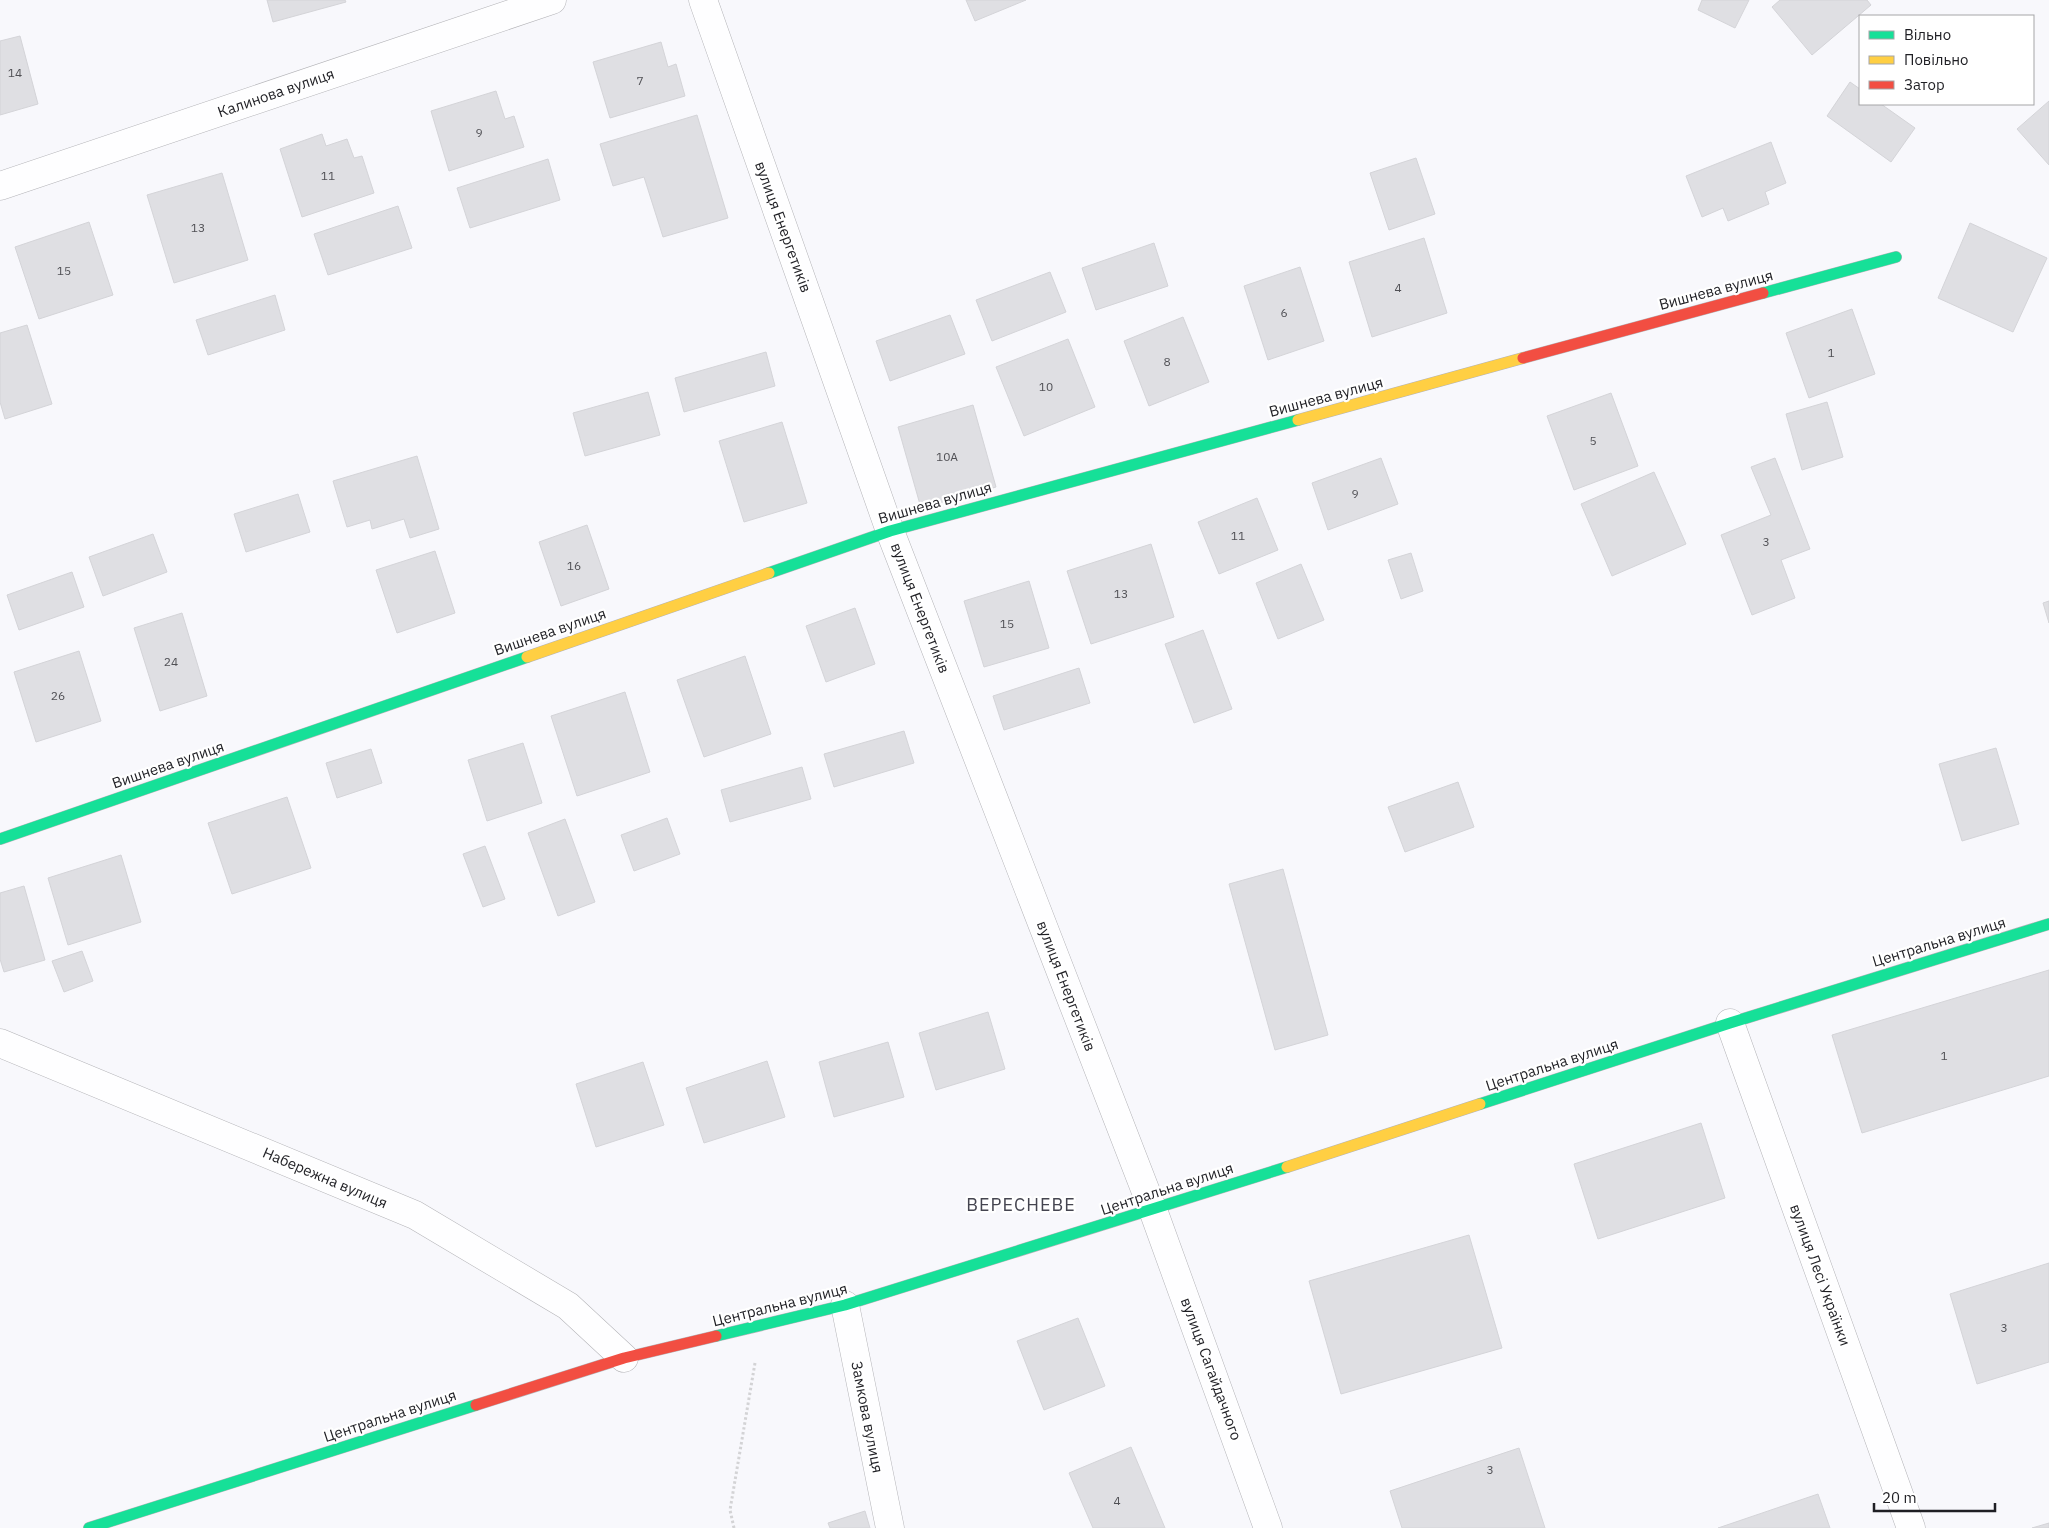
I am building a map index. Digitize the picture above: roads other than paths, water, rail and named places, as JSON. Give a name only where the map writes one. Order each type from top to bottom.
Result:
[{"type":"street","name":"Калинова вулиця","points":[[0,186],[552,0]]},
{"type":"street","name":"вулиця Енергетиків","points":[[703,0],[890,531],[1153,1210]]},
{"type":"street","name":"Вишнева вулиця","points":[[0,839],[890,531],[1896,257]]},
{"type":"street","name":"Центральна вулиця","points":[[89,1528],[624,1358],[845,1305],[1153,1210],[1730,1023],[2049,924]]},
{"type":"street","name":"вулиця Лесі Українки","points":[[1730,1023],[1911,1528]]},
{"type":"street","name":"Набережна вулиця","points":[[0,1042],[415,1215],[568,1306],[624,1358]]},
{"type":"street","name":"вулиця Сагайдачного","points":[[1153,1210],[1268,1528]]},
{"type":"street","name":"Замкова вулиця","points":[[845,1305],[890,1528]]},
{"type":"district","name":"ВЕРЕСНЕВЕ","points":[[1021,1205]]}]
